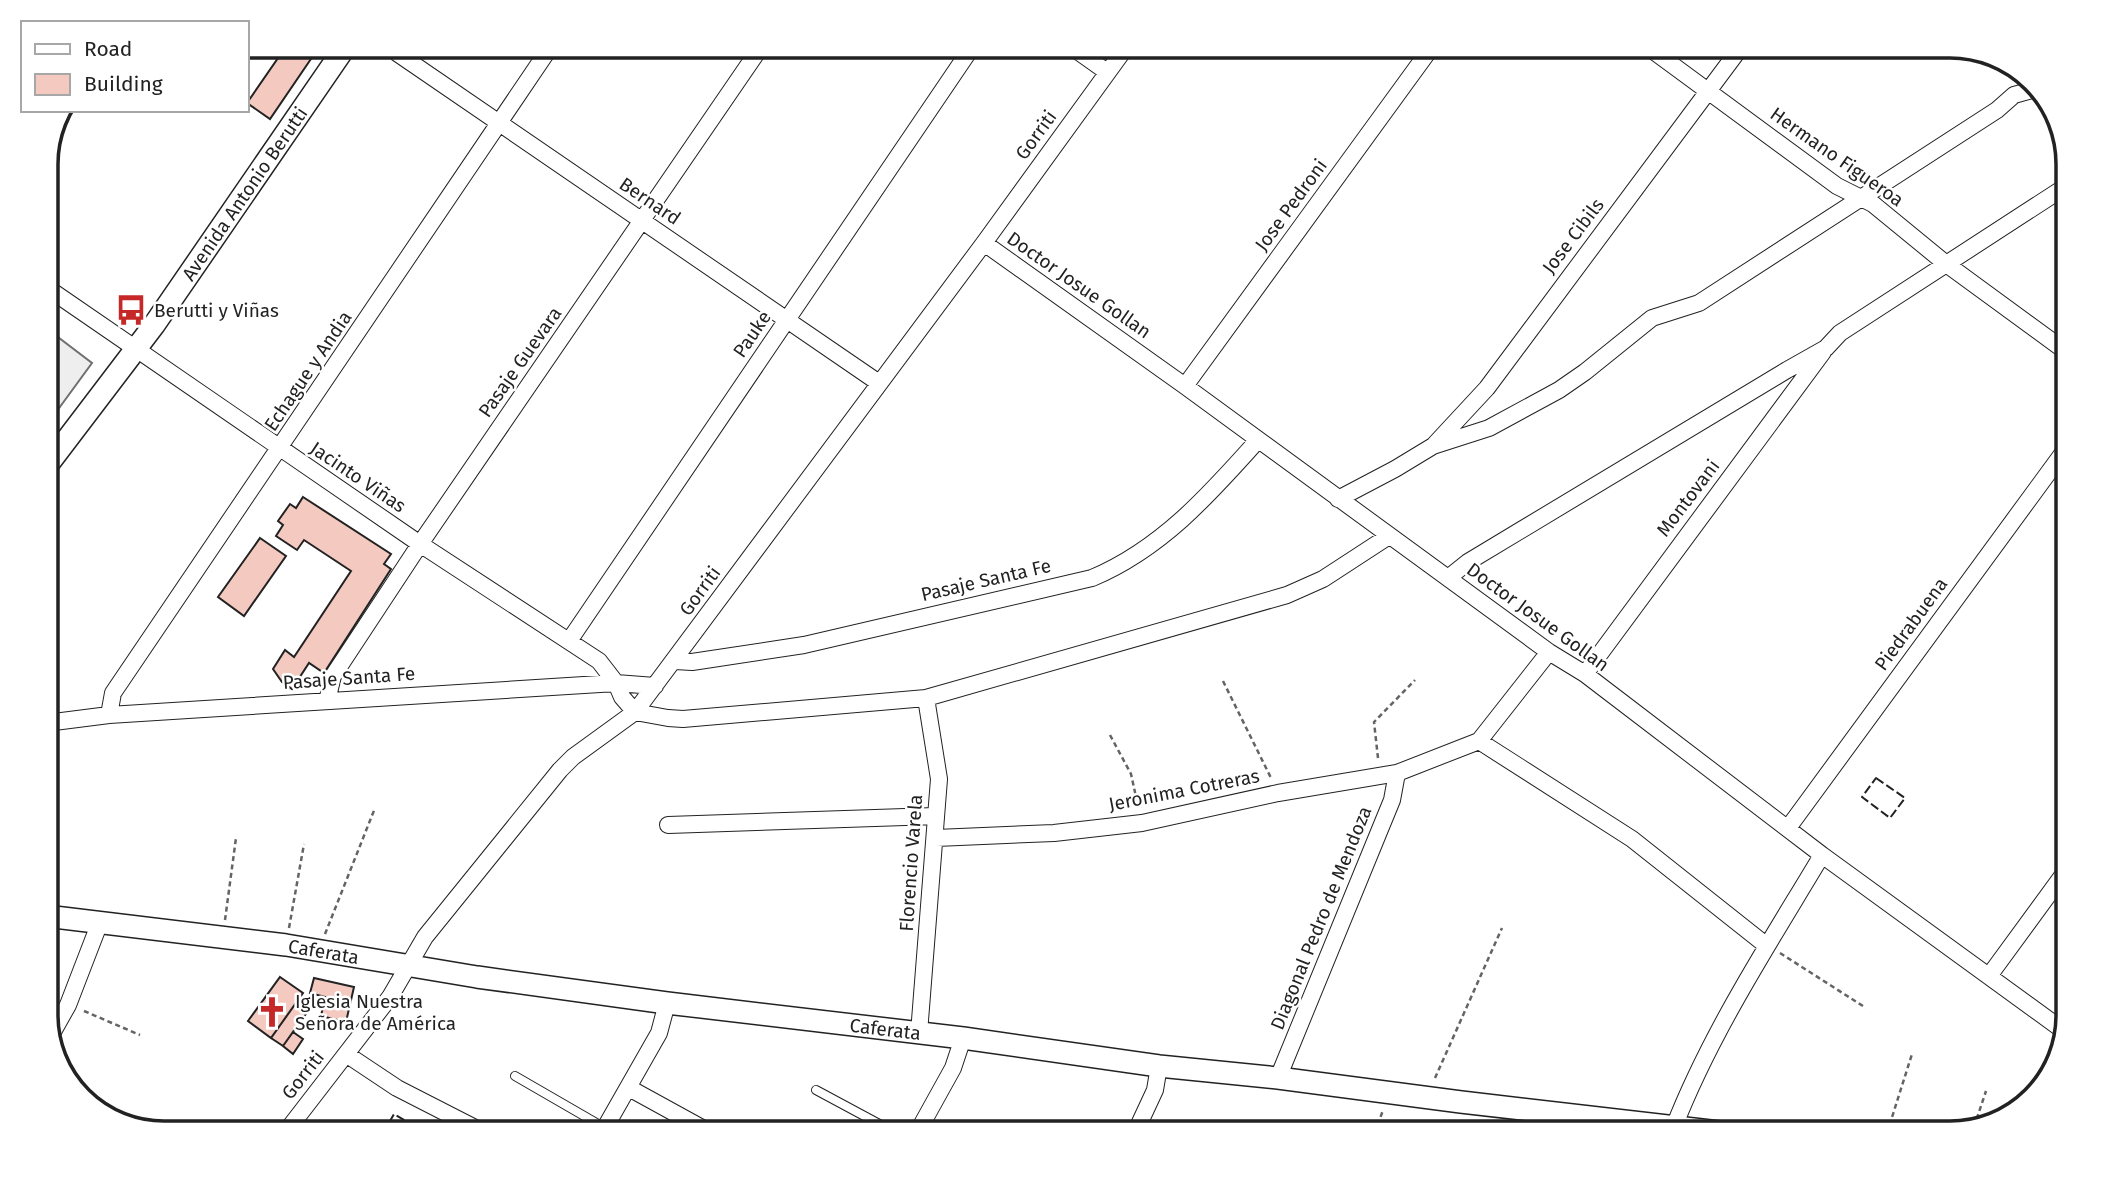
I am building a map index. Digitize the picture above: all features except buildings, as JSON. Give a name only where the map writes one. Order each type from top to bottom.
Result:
[{"type":"street","name":"Avenida Antonio Berutti","points":[[58,451],[136,349],[338,58]]},
{"type":"street","name":"Bernard","points":[[404,58],[878,383]]},
{"type":"street","name":"Echague y Andia","points":[[109,715],[113,693],[543,58]]},
{"type":"street","name":"Pasaje Guevara","points":[[327,701],[333,676],[420,544],[753,58]]},
{"type":"street","name":"Pauke","points":[[569,641],[965,58]]},
{"type":"street","points":[[1087,58],[1107,72]]},
{"type":"street","name":"Gorriti","points":[[294,1121],[390,997],[425,937],[560,770],[573,757],[635,712],[675,661],[1118,58]]},
{"type":"street","name":"Jose Pedroni","points":[[1185,386],[1424,58]]},
{"type":"street","name":"Hermano Figueroa","points":[[1664,58],[1837,186],[1863,198],[1945,263],[2056,344]]},
{"type":"street","name":"Jose Cibils","points":[[1433,446],[1487,388],[1733,58]]},
{"type":"street","points":[[1338,499],[1433,446],[1489,428],[1559,390],[1652,318],[1699,303],[1997,110],[2014,95],[2020,85]]},
{"type":"street","points":[[2014,95],[2027,91]]},
{"type":"street","points":[[1448,578],[1492,548],[1826,348],[1840,333],[2056,194]]},
{"type":"street","name":"Doctor Josue Gollan","points":[[984,243],[1549,652],[1585,674],[1822,855],[2055,1025]]},
{"type":"street","name":"Jacinto Viñas","points":[[58,295],[280,450],[599,660],[616,683],[622,697],[635,712]]},
{"type":"street","name":"Montovani","points":[[1585,674],[1826,348]]},
{"type":"street","name":"Pasaje Santa Fe","points":[[675,661],[692,662],[804,645],[1092,578],[1114,569],[1178,524],[1258,440]]},
{"type":"street","name":"Piedrabuena","points":[[1788,828],[2056,462]]},
{"type":"street","points":[[635,712],[683,719],[926,698],[1287,595],[1323,579],[1389,536]]},
{"type":"street","points":[[1397,773],[1479,741],[1549,652]]},
{"type":"street","name":"Pasaje Santa Fe","points":[[58,721],[109,715],[616,683],[655,686]]},
{"type":"street","name":"Florencio Varela","points":[[919,1032],[939,779],[926,698]]},
{"type":"street","points":[[1479,741],[1632,839],[1767,946]]},
{"type":"street","name":"Jeronima Cotreras","points":[[936,838],[1054,832],[1142,823],[1278,793],[1397,773]]},
{"type":"street","name":"Diagonal Pedro de Mendoza","points":[[1279,1078],[1392,800],[1397,773]]},
{"type":"street","points":[[668,825],[935,816]]},
{"type":"street","points":[[1676,1121],[1690,1086],[1767,946],[1822,855]]},
{"type":"street","points":[[1989,976],[2056,884]]},
{"type":"street","name":"Caferata","points":[[58,917],[286,945],[408,966],[667,1003],[919,1032],[1159,1066],[1279,1078],[1580,1121]]},
{"type":"street","points":[[58,1023],[68,1005],[100,922]]},
{"type":"street","points":[[609,1121],[659,1033],[667,1003]]},
{"type":"street","points":[[924,1121],[953,1068],[963,1038]]},
{"type":"street","points":[[346,1054],[405,1093],[461,1121]]},
{"type":"street","points":[[1141,1121],[1155,1090],[1159,1066]]},
{"type":"street","points":[[629,1087],[690,1121]]},
{"type":"lane","points":[[515,1076],[587,1121]]},
{"type":"lane","points":[[816,1090],[874,1121]]},
{"type":"path","points":[[1380,776],[1374,722],[1415,680]]},
{"type":"path","points":[[1223,681],[1278,793]]},
{"type":"path","points":[[1111,735],[1131,774],[1142,823]]},
{"type":"path","points":[[318,950],[375,808]]},
{"type":"path","points":[[223,937],[236,838]]},
{"type":"path","points":[[286,945],[304,844]]},
{"type":"path","points":[[1426,1097],[1502,928]]},
{"type":"path","points":[[1767,946],[1866,1008]]},
{"type":"path","points":[[68,1005],[140,1035]]},
{"type":"path","points":[[1891,1121],[1912,1054]]},
{"type":"path","points":[[1977,1118],[1986,1091]]},
{"type":"path","points":[[1380,1121],[1390,1093]]},
{"type":"shaded area","points":[[58,337],[92,363],[58,410]]},
{"type":"fence","points":[[1876,778],[1905,798],[1890,818],[1862,797],[1876,778]]},
{"type":"fence","points":[[390,1121],[394,1114],[406,1121]]},
{"type":"place","name":"Berutti y Viñas","points":[[131,310]]},
{"type":"place","name":"Iglesia Nuestra Señora de América","points":[[272,1012]]}]
